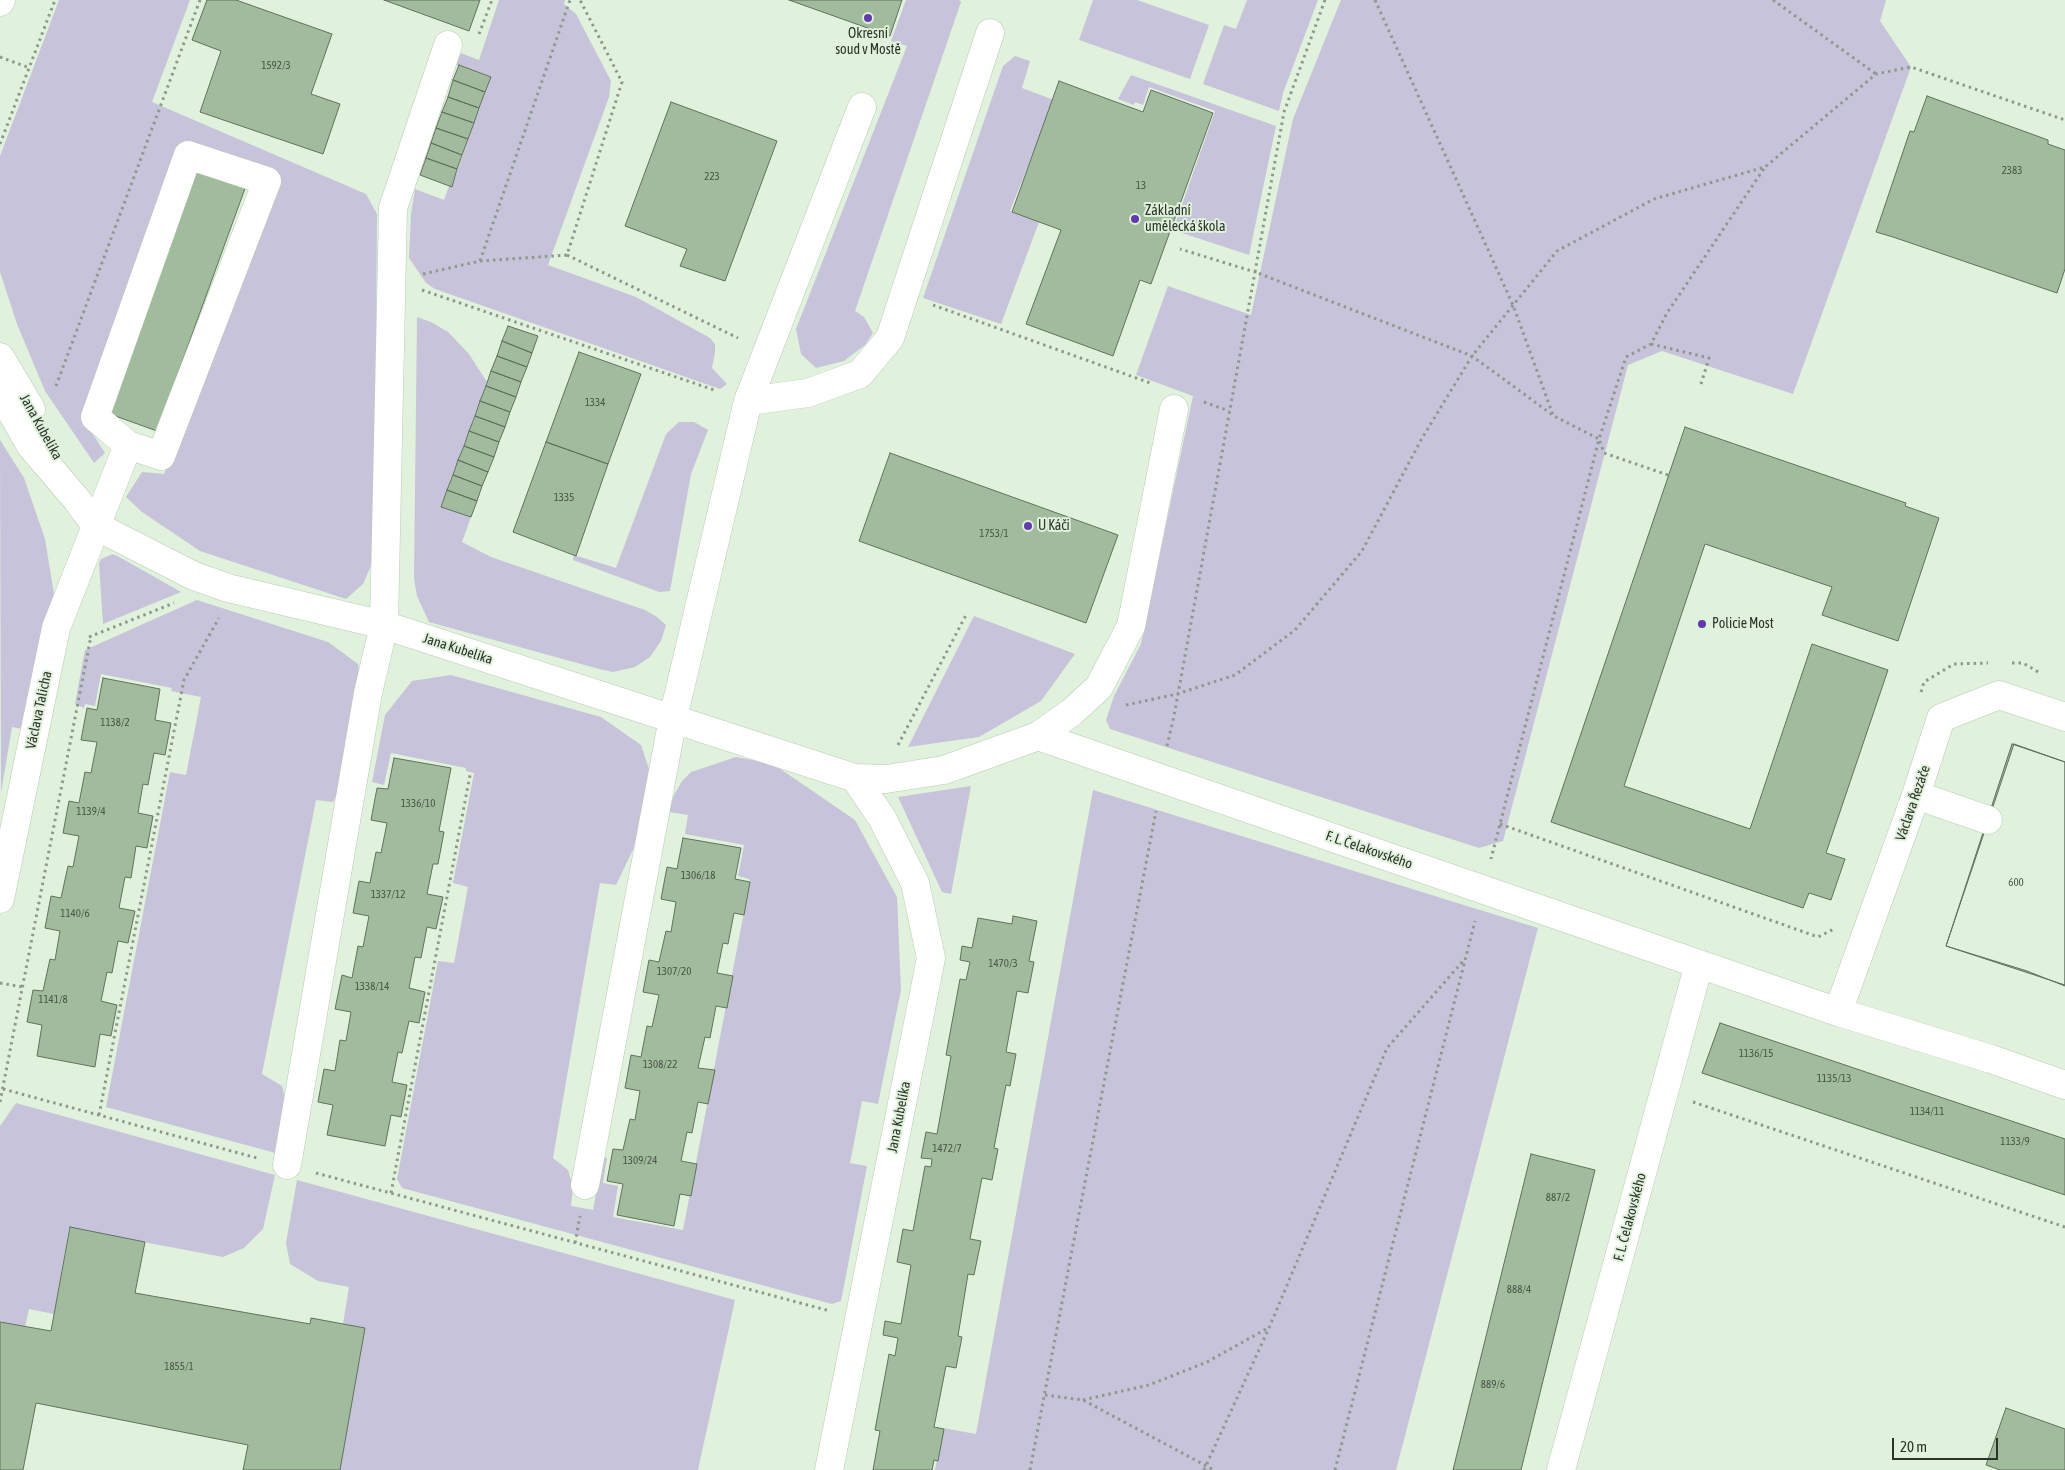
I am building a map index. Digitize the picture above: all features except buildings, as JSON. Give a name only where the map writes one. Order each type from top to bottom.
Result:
[{"type":"street","points":[[748,401],[808,393],[860,374],[890,338],[990,33]]},
{"type":"street","points":[[287,1166],[368,693],[384,625],[393,208],[448,45]]},
{"type":"street","points":[[585,1186],[673,718],[748,401],[862,107]]},
{"type":"street","points":[[188,155],[267,181],[161,456],[128,445],[95,417],[188,155]]},
{"type":"street","name":"Jana Kubelíka","points":[[0,358],[56,450],[76,500]]},
{"type":"street","name":"Jana Kubelíka","points":[[0,392],[31,446],[96,526],[194,576],[228,588],[384,625],[855,778],[886,778],[944,770],[1038,736],[1072,712],[1099,687],[1131,626],[1174,409]]},
{"type":"street","name":"Václava Talicha","points":[[0,899],[56,628],[128,445]]},
{"type":"street","name":"Václava Řezáče","points":[[1838,1012],[1916,795],[1941,718],[1999,695],[2065,717]]},
{"type":"street","name":"F. L. Čelakovského","points":[[1038,736],[1838,1012],[1991,1059],[2065,1085]]},
{"type":"street","name":"Jana Kubelíka","points":[[829,1470],[931,958],[915,883],[882,818],[855,778]]},
{"type":"street","points":[[1916,795],[1988,820]]},
{"type":"street","name":"F. L. Čelakovského","points":[[1560,1470],[1699,964]]},
{"type":"path","points":[[0,144],[55,0]]},
{"type":"path","points":[[55,388],[200,0]]},
{"type":"path","points":[[480,261],[570,0]]},
{"type":"path","points":[[567,255],[622,82],[580,0]]},
{"type":"path","points":[[1030,1470],[1162,779],[1284,112],[1325,0]]},
{"type":"path","points":[[1375,0],[1513,305],[1554,416]]},
{"type":"path","points":[[1774,0],[1876,74]]},
{"type":"path","points":[[0,57],[30,68]]},
{"type":"path","points":[[1838,920],[1834,929],[1818,937],[1500,824],[1599,438],[1626,357],[1652,344],[1667,313],[1765,167],[1876,74],[1911,68],[2065,120]]},
{"type":"path","points":[[1122,706],[1177,694],[1235,675],[1294,630],[1362,551],[1421,440],[1472,356],[1557,251],[1654,199],[1765,167]]},
{"type":"path","points":[[1180,249],[1254,272],[1472,356],[1554,416],[1599,438],[1604,453],[1668,475]]},
{"type":"path","points":[[392,280],[480,261],[567,255],[767,352]]},
{"type":"path","points":[[392,280],[748,401]]},
{"type":"path","points":[[905,295],[1158,386]]},
{"type":"path","points":[[1652,344],[1709,358],[1701,384]]},
{"type":"path","points":[[1203,402],[1229,411]]},
{"type":"path","points":[[85,638],[188,598],[194,576]]},
{"type":"path","points":[[99,1115],[184,680],[218,620],[228,588]]},
{"type":"path","points":[[894,752],[966,615]]},
{"type":"path","points":[[0,1102],[91,636]]},
{"type":"path","points":[[1919,701],[1924,682],[1954,664],[1994,663]]},
{"type":"path","points":[[2004,663],[2023,663],[2047,677]]},
{"type":"path","points":[[391,1193],[470,775]]},
{"type":"path","points":[[1335,1470],[1483,890]]},
{"type":"path","points":[[1204,1470],[1269,1328],[1386,1048],[1466,958]]},
{"type":"path","points":[[0,983],[23,987]]},
{"type":"path","points":[[3,1089],[859,1318]]},
{"type":"path","points":[[1664,1092],[2065,1228]]},
{"type":"path","points":[[1045,1395],[1084,1400],[1149,1385],[1207,1362],[1269,1328]]},
{"type":"path","points":[[1084,1400],[1214,1470]]},
{"type":"shaded area","points":[[59,0],[190,0],[152,102],[366,194],[377,214],[374,559],[363,584],[346,599],[200,551],[142,512],[126,497],[142,472],[164,474],[272,175],[187,144],[85,422],[105,453],[94,463],[45,391],[17,324],[0,272],[0,156]]},
{"type":"shaded area","points":[[499,0],[565,0],[564,4],[576,14],[611,81],[609,97],[548,265],[636,297],[710,338],[715,344],[712,368],[727,384],[720,389],[435,289],[426,283],[409,258],[411,214],[415,189],[444,200],[449,186],[452,186],[489,76],[456,65],[461,53],[479,60]]},
{"type":"shaded area","points":[[906,0],[959,0],[961,2],[855,311],[864,317],[873,333],[865,345],[844,361],[816,368],[801,354],[796,329],[907,46],[891,41]]},
{"type":"shaded area","points":[[1093,0],[1137,0],[1209,25],[1190,79],[1079,40]]},
{"type":"shaded area","points":[[1247,0],[1318,0],[1283,93],[1279,111],[1203,84],[1224,25],[1236,29]]},
{"type":"shaded area","points":[[1341,0],[1886,0],[1880,21],[1911,67],[1793,394],[1662,351],[1628,365],[1503,841],[1479,848],[1110,729],[1106,720],[1114,696],[1141,644],[1193,396],[1136,375],[1168,286],[1251,315],[1293,119]]},
{"type":"shaded area","points":[[1015,56],[1030,61],[1022,88],[1054,100],[1010,211],[1039,222],[1001,324],[923,298],[1003,66]]},
{"type":"shaded area","points":[[1131,75],[1276,126],[1249,255],[1173,230],[1215,111],[1149,87],[1143,105],[1135,102],[1134,105],[1118,99]]},
{"type":"shaded area","points":[[417,317],[431,322],[448,332],[469,354],[487,382],[441,506],[471,517],[462,542],[491,557],[645,610],[657,617],[666,625],[661,641],[650,657],[635,667],[613,672],[599,669],[429,622],[417,596],[414,579]]},
{"type":"shaded area","points":[[679,422],[694,422],[708,430],[691,474],[670,591],[659,592],[573,560],[574,555],[616,568],[666,434]]},
{"type":"shaded area","points":[[0,440],[24,478],[45,539],[54,594],[50,647],[34,731],[12,727],[1,793]]},
{"type":"shaded area","points":[[113,554],[181,592],[103,624],[99,563],[101,559]]},
{"type":"shaded area","points":[[197,600],[328,642],[358,664],[364,709],[355,754],[333,802],[316,800],[262,1074],[282,1086],[287,1107],[279,1154],[106,1107],[170,772],[186,775],[201,697],[171,691],[172,688],[101,674],[95,706],[85,704],[84,708],[75,704],[85,650]]},
{"type":"shaded area","points":[[974,616],[1075,654],[1041,701],[979,737],[908,747]]},
{"type":"shaded area","points":[[451,675],[601,717],[641,745],[651,775],[643,829],[616,885],[600,883],[553,1158],[568,1170],[573,1188],[571,1206],[593,1210],[603,1157],[607,1158],[603,1183],[618,1186],[613,1217],[683,1230],[750,881],[738,876],[744,845],[685,834],[688,815],[669,812],[674,795],[682,781],[691,772],[736,757],[773,764],[855,820],[897,897],[901,990],[878,1104],[862,1101],[850,1163],[867,1166],[841,1301],[832,1304],[402,1188],[397,1179],[438,961],[454,963],[468,887],[453,883],[474,773],[466,771],[466,768],[391,753],[384,785],[372,782],[385,715],[412,681]]},
{"type":"shaded area","points":[[971,786],[951,894],[942,892],[898,797]]},
{"type":"shaded area","points":[[1093,790],[1538,928],[1396,1470],[935,1470],[943,1428],[976,1434]]},
{"type":"shaded area","points":[[16,1103],[275,1175],[263,1229],[244,1248],[223,1257],[69,1228],[54,1314],[29,1309],[25,1327],[0,1322],[0,1126]]},
{"type":"shaded area","points":[[297,1180],[735,1300],[698,1470],[340,1470],[365,1328],[343,1324],[349,1287],[318,1281],[290,1264],[286,1243]]},
{"type":"place","name":"Okresní soud v Mostě","points":[[868,18]]},
{"type":"place","name":"Základní umělecká škola","points":[[1135,219]]},
{"type":"place","name":"U Káči","points":[[1028,526]]},
{"type":"place","name":"Policie Most","points":[[1702,624]]}]
